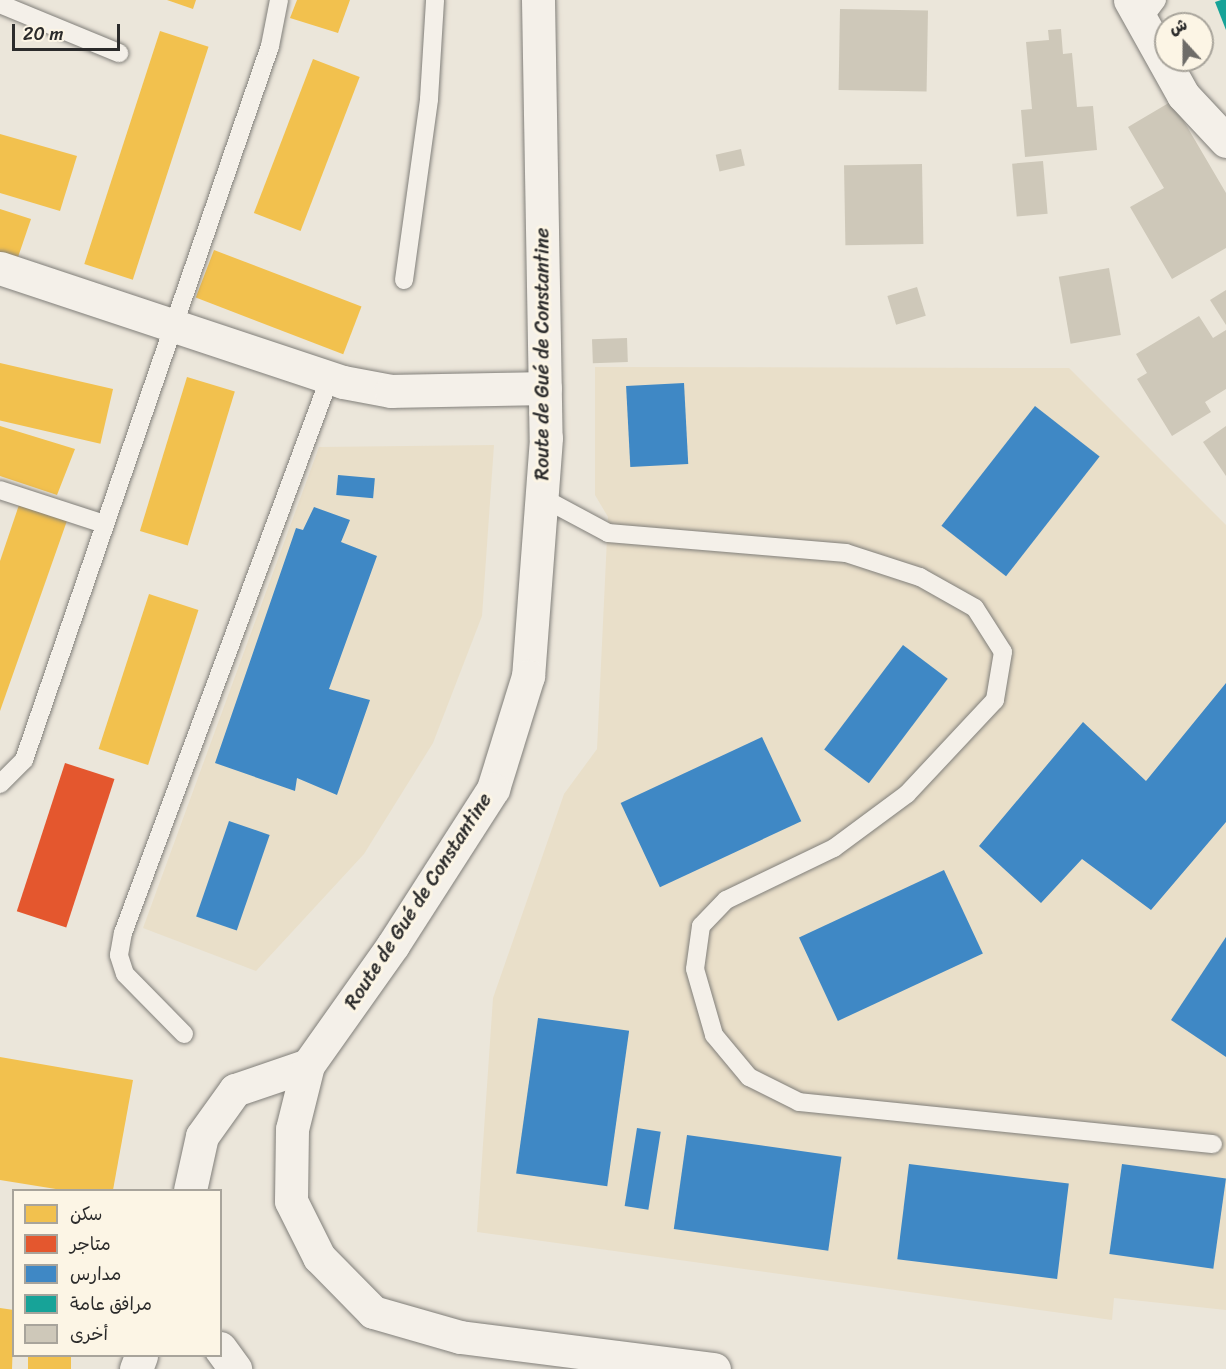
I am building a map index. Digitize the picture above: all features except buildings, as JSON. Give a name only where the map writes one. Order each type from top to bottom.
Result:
[{"type":"main road","name":"Route de Gué de Constantine","points":[[538,0],[545,388],[541,497],[528,676],[493,789],[393,945],[308,1065],[292,1129],[291,1201],[319,1257],[373,1312],[460,1337],[714,1369]]},
{"type":"main road","points":[[1143,7],[1183,95],[1225,140]]},
{"type":"main road","points":[[0,268],[330,377],[391,391],[545,388]]},
{"type":"main road","points":[[190,1189],[202,1136],[235,1090],[308,1065]]},
{"type":"main road","points":[[222,1351],[235,1369]]},
{"type":"lane","points":[[0,784],[24,760],[270,46],[279,0]]},
{"type":"lane","points":[[404,280],[429,99],[435,0]]},
{"type":"lane","points":[[0,4],[119,52]]},
{"type":"lane","points":[[183,1034],[125,974],[120,955],[123,933],[330,377]]},
{"type":"lane","points":[[0,490],[104,524]]},
{"type":"lane","points":[[541,497],[608,533],[846,553],[920,577],[975,608],[1003,652],[995,700],[907,794],[834,848],[726,900],[701,926],[695,969],[714,1035],[749,1077],[799,1102],[1213,1144]]},
{"type":"shaded area","points":[[595,367],[1069,368],[1226,525],[1226,1310],[1114,1298],[1112,1320],[477,1232],[493,998],[564,794],[597,749],[608,517],[595,495]]},
{"type":"shaded area","points":[[494,445],[482,616],[433,743],[364,854],[256,971],[143,928],[319,447]]}]
